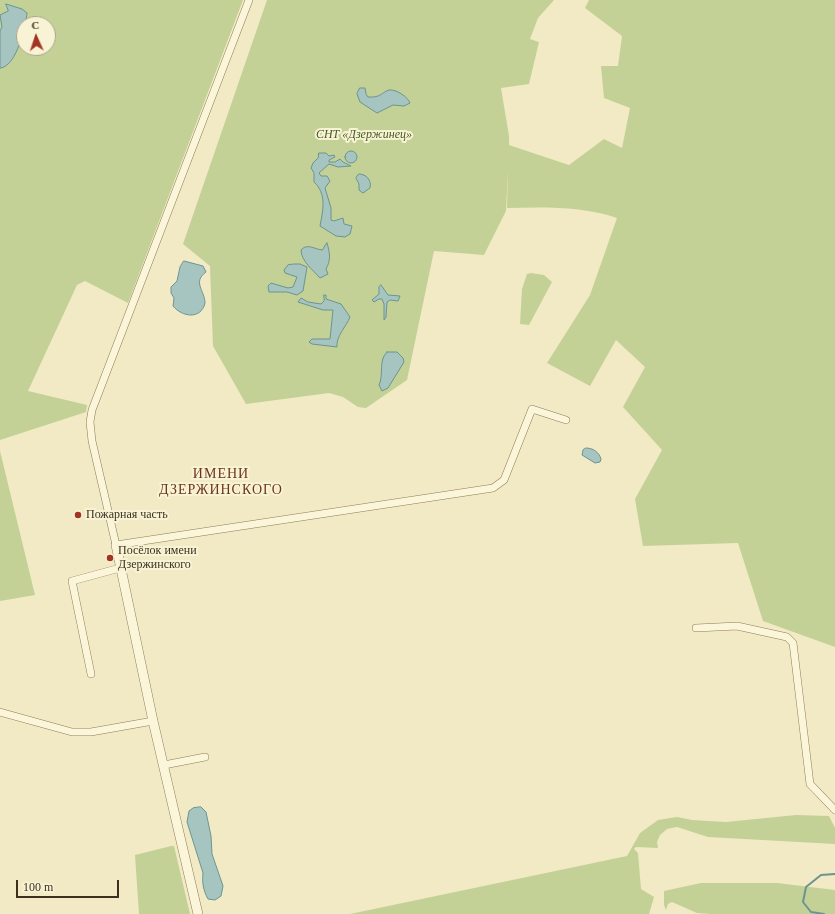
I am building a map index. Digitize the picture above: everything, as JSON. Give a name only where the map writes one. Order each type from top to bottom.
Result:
[{"type":"street","points":[[198,914],[153,720],[92,441],[90,422],[92,410],[249,0]]},
{"type":"street","points":[[116,546],[493,488],[504,480],[532,409],[566,420]]},
{"type":"street","points":[[91,674],[72,581],[120,568]]},
{"type":"street","points":[[696,628],[737,626],[788,637],[793,643],[810,784],[835,810]]},
{"type":"street","points":[[0,712],[72,732],[91,732],[153,720]]},
{"type":"street","points":[[164,765],[205,757]]},
{"type":"green space","points":[[0,0],[243,0],[128,303],[85,281],[77,285],[28,391],[87,405],[86,412],[0,440]]},
{"type":"green space","name":"СНТ «Дзержинец»","points":[[267,0],[554,0],[538,18],[530,39],[539,42],[529,84],[501,88],[509,136],[509,145],[569,165],[604,139],[622,148],[630,108],[604,98],[601,66],[618,66],[622,36],[585,8],[589,0],[835,0],[835,647],[763,621],[738,543],[643,546],[635,499],[662,450],[623,407],[645,367],[616,340],[590,386],[547,363],[590,295],[617,218],[577,209],[507,208],[508,170],[506,211],[484,255],[434,251],[407,380],[366,408],[358,407],[343,397],[329,393],[246,404],[213,346],[210,266],[183,244]]},
{"type":"green space","points":[[531,273],[544,275],[552,282],[529,325],[520,324],[522,289],[527,274]]},
{"type":"green space","points":[[0,451],[35,595],[0,601]]},
{"type":"green space","points":[[796,815],[829,816],[835,828],[835,844],[708,837],[677,827],[667,829],[660,835],[657,842],[658,848],[636,847],[634,849],[638,853],[641,889],[654,897],[649,914],[350,914],[627,856],[640,833],[658,820],[677,817],[692,820],[726,822]]},
{"type":"green space","points":[[174,846],[190,914],[139,914],[135,855]]},
{"type":"green space","points":[[701,883],[777,883],[835,890],[835,914],[697,913],[672,902],[668,904],[666,910],[664,905],[664,891]]},
{"type":"water","points":[[6,4],[22,9],[27,13],[27,16],[16,16],[16,52],[12,60],[7,65],[0,68],[0,31],[2,27],[0,15],[8,11]]},
{"type":"water","points":[[360,88],[365,88],[368,97],[379,96],[389,90],[392,90],[404,96],[410,103],[404,106],[393,105],[377,113],[360,102],[357,94]]},
{"type":"water","points":[[349,151],[353,151],[357,157],[353,163],[349,163],[345,159],[345,155]]},
{"type":"water","points":[[319,153],[326,153],[329,156],[334,155],[335,157],[329,160],[329,162],[335,162],[340,159],[351,166],[338,167],[329,164],[319,173],[321,176],[327,176],[330,181],[325,188],[331,208],[331,220],[334,221],[343,218],[344,224],[352,226],[350,234],[345,237],[336,236],[320,226],[323,202],[321,192],[314,182],[314,173],[311,168],[313,163],[318,158]]},
{"type":"water","points":[[359,174],[366,176],[370,182],[370,188],[363,193],[359,190],[359,184],[356,178]]},
{"type":"water","points":[[327,243],[330,256],[326,269],[328,274],[320,278],[305,262],[301,250],[308,247],[322,250]]},
{"type":"water","points":[[184,261],[203,266],[206,272],[200,279],[200,287],[205,303],[200,312],[191,315],[181,313],[173,306],[174,298],[171,293],[171,287],[177,281],[180,267]]},
{"type":"water","points":[[300,264],[307,267],[303,291],[297,295],[287,292],[269,292],[268,286],[271,283],[288,288],[293,287],[297,277],[285,273],[284,270],[288,265]]},
{"type":"water","points":[[381,285],[388,295],[400,296],[398,301],[390,300],[387,302],[386,317],[384,320],[384,304],[382,299],[374,302],[372,300],[379,294],[379,287]]},
{"type":"water","points":[[324,295],[326,295],[326,299],[341,304],[350,317],[338,339],[337,347],[312,344],[309,342],[312,339],[330,339],[333,310],[323,310],[298,302],[301,298],[308,302],[321,304],[324,301]]},
{"type":"water","points":[[387,352],[397,352],[403,358],[404,362],[388,388],[382,391],[379,385],[382,363],[384,355]]},
{"type":"water","points":[[586,448],[597,452],[601,459],[600,462],[595,463],[582,455],[583,450]]},
{"type":"water","points":[[201,807],[206,812],[211,836],[212,854],[223,886],[221,896],[215,900],[208,899],[205,892],[203,873],[187,822],[189,811],[193,808]]},
{"type":"waterway","points":[[824,914],[811,912],[803,902],[806,887],[821,875],[835,874]]},
{"type":"place","name":"Пожарная часть","points":[[78,515]]},
{"type":"place","name":"Посёлок имени Дзержинского","points":[[110,558]]},
{"type":"district","name":"ИМЕНИ ДЗЕРЖИНСКОГО","points":[[221,482]]}]
